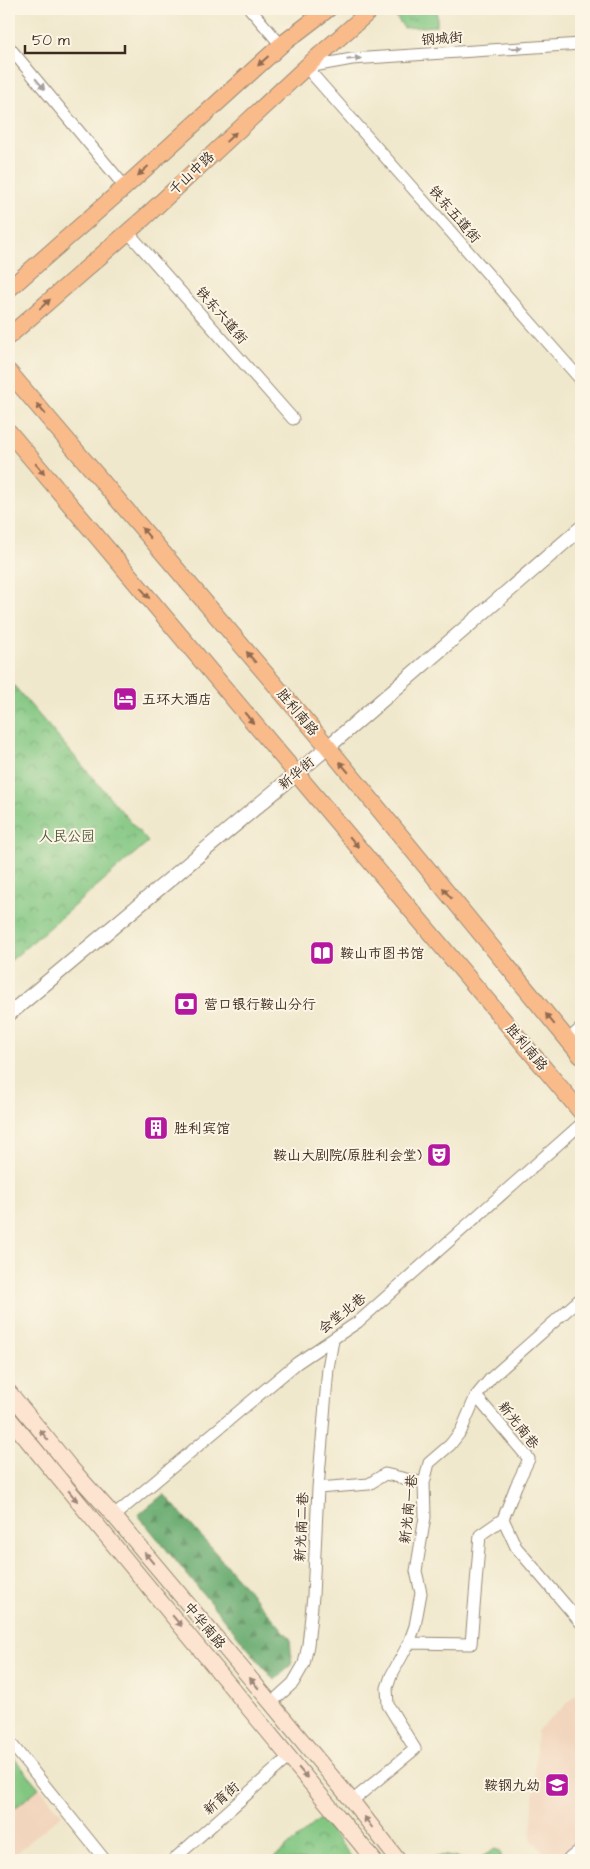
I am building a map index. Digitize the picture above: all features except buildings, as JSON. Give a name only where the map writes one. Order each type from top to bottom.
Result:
[{"type":"main road","points":[[9,289],[125,187],[281,45],[316,9]]},
{"type":"main road","points":[[281,45],[328,9]]},
{"type":"main road","name":"千山中路","points":[[9,336],[158,204],[306,67],[372,9]]},
{"type":"main road","points":[[306,67],[380,9]]},
{"type":"main road","name":"胜利南路","points":[[9,372],[328,747],[581,1056]]},
{"type":"main road","name":"胜利南路","points":[[9,432],[581,1112]]},
{"type":"main road","name":"中华南路","points":[[9,1392],[71,1468],[114,1516],[271,1703],[398,1860]]},
{"type":"main road","points":[[9,1418],[374,1860]]},
{"type":"street","points":[[250,9],[281,45]]},
{"type":"street","name":"钢城街","points":[[306,67],[352,59],[581,44]]},
{"type":"street","points":[[9,47],[125,187]]},
{"type":"street","name":"铁东五道街","points":[[306,67],[581,380]]},
{"type":"street","name":"铁东六道街","points":[[127,231],[293,419]]},
{"type":"street","name":"新华街","points":[[9,1014],[328,747],[581,528]]},
{"type":"street","points":[[568,1040],[581,1028]]},
{"type":"street","name":"会堂北巷","points":[[114,1516],[297,1363],[358,1322],[581,1124]]},
{"type":"street","name":"新光南一巷","points":[[352,1801],[415,1748],[388,1705],[387,1688],[391,1676],[409,1643],[415,1626],[421,1593],[416,1571],[425,1516],[424,1483],[430,1462],[450,1445],[461,1431],[476,1396],[491,1378],[581,1298]]},
{"type":"street","name":"新光南二巷","points":[[271,1703],[293,1683],[304,1664],[313,1596],[318,1488],[332,1340]]},
{"type":"street","name":"新光南巷","points":[[476,1396],[529,1459],[503,1519]]},
{"type":"street","points":[[318,1488],[369,1484],[385,1474],[424,1483]]},
{"type":"street","points":[[409,1643],[471,1644],[480,1534],[503,1519],[516,1547],[581,1623]]},
{"type":"street","points":[[9,1742],[105,1860]]},
{"type":"street","name":"新育街","points":[[173,1860],[289,1757]]},
{"type":"street","points":[[570,1860],[581,1851]]},
{"type":"shaded area","name":"鞍钢九幼","points":[[581,1690],[581,1840],[560,1860],[551,1860],[531,1839],[537,1731]]},
{"type":"shaded area","points":[[9,1752],[62,1814],[9,1860]]},
{"type":"green space","points":[[401,9],[437,9],[437,26],[404,28],[394,14]]},
{"type":"green space","name":"人民公园","points":[[9,680],[148,842],[9,962]]},
{"type":"green space","points":[[164,1494],[290,1638],[292,1665],[274,1680],[138,1515]]},
{"type":"green space","points":[[9,1752],[39,1788],[9,1813]]},
{"type":"green space","points":[[321,1818],[354,1860],[272,1860]]},
{"type":"green space","points":[[495,1849],[500,1851],[502,1860],[472,1860],[486,1855]]},
{"type":"green space","points":[[444,1856],[469,1860],[431,1860],[430,1858]]},
{"type":"place","name":"五环大酒店","points":[[125,699]]},
{"type":"place","name":"鞍山市图书馆","points":[[322,953]]},
{"type":"place","name":"营口银行鞍山分行","points":[[186,1004]]},
{"type":"place","name":"胜利宾馆","points":[[156,1128]]},
{"type":"place","name":"鞍山大剧院(原胜利会堂)","points":[[439,1155]]},
{"type":"place","name":"鞍钢九幼","points":[[557,1785]]}]
